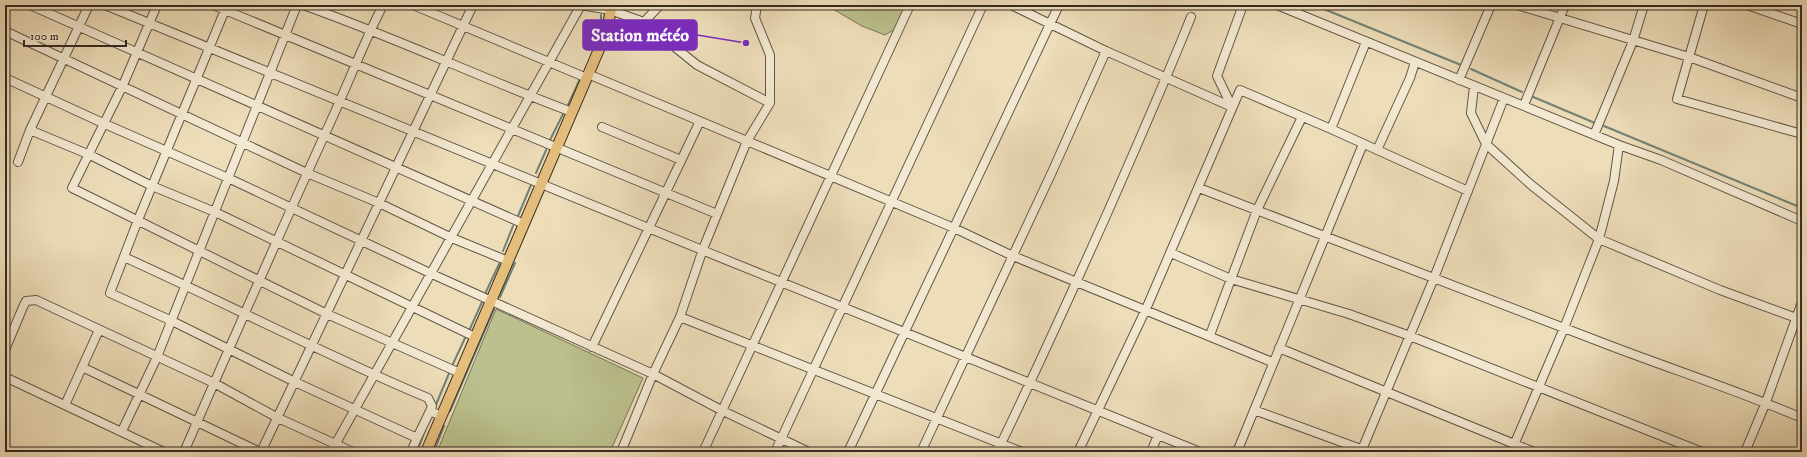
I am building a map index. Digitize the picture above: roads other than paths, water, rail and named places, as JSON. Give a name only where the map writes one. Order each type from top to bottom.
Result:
[{"type":"main road","points":[[426,452],[606,33],[611,8]]},
{"type":"street","points":[[30,5],[196,79],[257,104],[524,224]]},
{"type":"street","points":[[18,162],[30,130],[65,59],[89,5]]},
{"type":"street","points":[[105,5],[340,101],[412,133],[703,249],[1200,452]]},
{"type":"street","points":[[157,5],[105,124],[72,188],[327,314],[460,373]]},
{"type":"street","points":[[213,5],[226,7],[285,35],[717,214]]},
{"type":"street","points":[[122,431],[157,357],[172,321],[297,5]]},
{"type":"street","points":[[303,5],[370,29],[446,62],[572,112]]},
{"type":"street","points":[[184,452],[258,280],[292,209],[340,101],[354,64],[383,5]]},
{"type":"street","points":[[413,5],[550,62],[700,121],[954,228],[1013,256],[1210,335],[1272,362]]},
{"type":"street","points":[[82,367],[198,421],[260,452],[278,418],[472,5]]},
{"type":"street","points":[[331,452],[432,274],[581,5],[611,8],[644,22],[697,65],[770,104]]},
{"type":"street","points":[[644,22],[660,5]]},
{"type":"street","points":[[621,452],[653,374],[680,317],[703,249],[747,141],[770,104],[770,55],[755,18],[757,5]]},
{"type":"street","points":[[704,452],[910,5]]},
{"type":"street","points":[[775,452],[983,5]]},
{"type":"street","points":[[1011,5],[1106,51],[1232,108]]},
{"type":"street","points":[[848,452],[1060,5]]},
{"type":"street","points":[[1232,108],[1217,76],[1243,5]]},
{"type":"street","points":[[1277,5],[1594,135],[1661,160],[1802,220]]},
{"type":"street","points":[[1459,80],[1490,5]]},
{"type":"street","points":[[1517,5],[1688,57],[1802,98]]},
{"type":"street","points":[[1524,105],[1565,5]]},
{"type":"street","points":[[1594,135],[1632,41],[1644,5]]},
{"type":"street","points":[[1704,5],[1677,99],[1802,134]]},
{"type":"street","points":[[1747,5],[1764,8],[1802,24]]},
{"type":"street","points":[[226,7],[138,220],[110,293],[172,321],[295,382],[417,438]]},
{"type":"street","points":[[997,452],[1031,383],[1167,78],[1192,17]]},
{"type":"street","points":[[5,31],[123,85],[307,173],[379,203],[452,238],[508,261]]},
{"type":"street","points":[[1331,129],[1366,42]]},
{"type":"street","points":[[921,452],[1052,172],[1106,51]]},
{"type":"street","points":[[1377,150],[1410,78],[1415,62]]},
{"type":"street","points":[[5,78],[105,124],[167,150],[432,274],[653,374],[723,411],[809,452]]},
{"type":"street","points":[[1474,86],[1471,113],[1486,144],[1530,184],[1599,239],[1720,290],[1799,319]]},
{"type":"street","points":[[1078,452],[1171,254],[1240,90],[1468,191]]},
{"type":"street","points":[[1254,410],[1364,451],[1385,391],[1434,278],[1504,98]]},
{"type":"street","points":[[1210,335],[1257,210],[1302,117]]},
{"type":"street","points":[[592,347],[700,121]]},
{"type":"street","points":[[602,127],[681,160]]},
{"type":"street","points":[[30,130],[90,155],[152,186],[215,212],[475,337]]},
{"type":"street","points":[[1237,452],[1272,362],[1363,144]]},
{"type":"street","points":[[1513,448],[1564,328],[1599,239],[1614,181],[1619,145]]},
{"type":"street","points":[[1198,188],[1326,235],[1697,379],[1766,402],[1802,418]]},
{"type":"street","points":[[1171,254],[1231,279],[1350,314],[1410,336],[1702,452]]},
{"type":"street","points":[[124,257],[312,344],[374,376],[428,398],[432,406],[411,452]]},
{"type":"street","points":[[5,350],[26,301],[36,300],[214,384],[278,418],[353,452]]},
{"type":"street","points":[[1745,452],[1799,319],[1802,302]]},
{"type":"street","points":[[680,317],[1022,452]]},
{"type":"street","points":[[65,405],[99,330]]},
{"type":"street","points":[[1279,348],[1385,391],[1513,448],[1534,452]]},
{"type":"street","points":[[5,377],[164,452]]},
{"type":"street","points":[[430,411],[441,416]]},
{"type":"street","points":[[1150,452],[1158,435]]},
{"type":"waterway","points":[[1314,5],[1461,65]]},
{"type":"waterway","points":[[596,44],[601,24],[601,15]]},
{"type":"waterway","points":[[1471,69],[1522,92]]},
{"type":"waterway","points":[[568,105],[579,81]]},
{"type":"waterway","points":[[1531,96],[1595,123]]},
{"type":"waterway","points":[[550,140],[564,112]]},
{"type":"waterway","points":[[1604,126],[1802,208]]},
{"type":"waterway","points":[[536,173],[547,148]]},
{"type":"waterway","points":[[518,216],[531,185]]},
{"type":"waterway","points":[[503,251],[513,226]]},
{"type":"waterway","points":[[500,297],[515,263]]},
{"type":"waterway","points":[[485,294],[499,264]]},
{"type":"waterway","points":[[469,331],[482,302]]},
{"type":"waterway","points":[[450,411],[494,309]]},
{"type":"waterway","points":[[452,366],[466,336]]},
{"type":"waterway","points":[[435,407],[450,371]]},
{"type":"waterway","points":[[417,452],[427,425]]},
{"type":"waterway","points":[[434,452],[444,426]]},
{"type":"place","name":"Station météo","points":[[746,43]]}]
